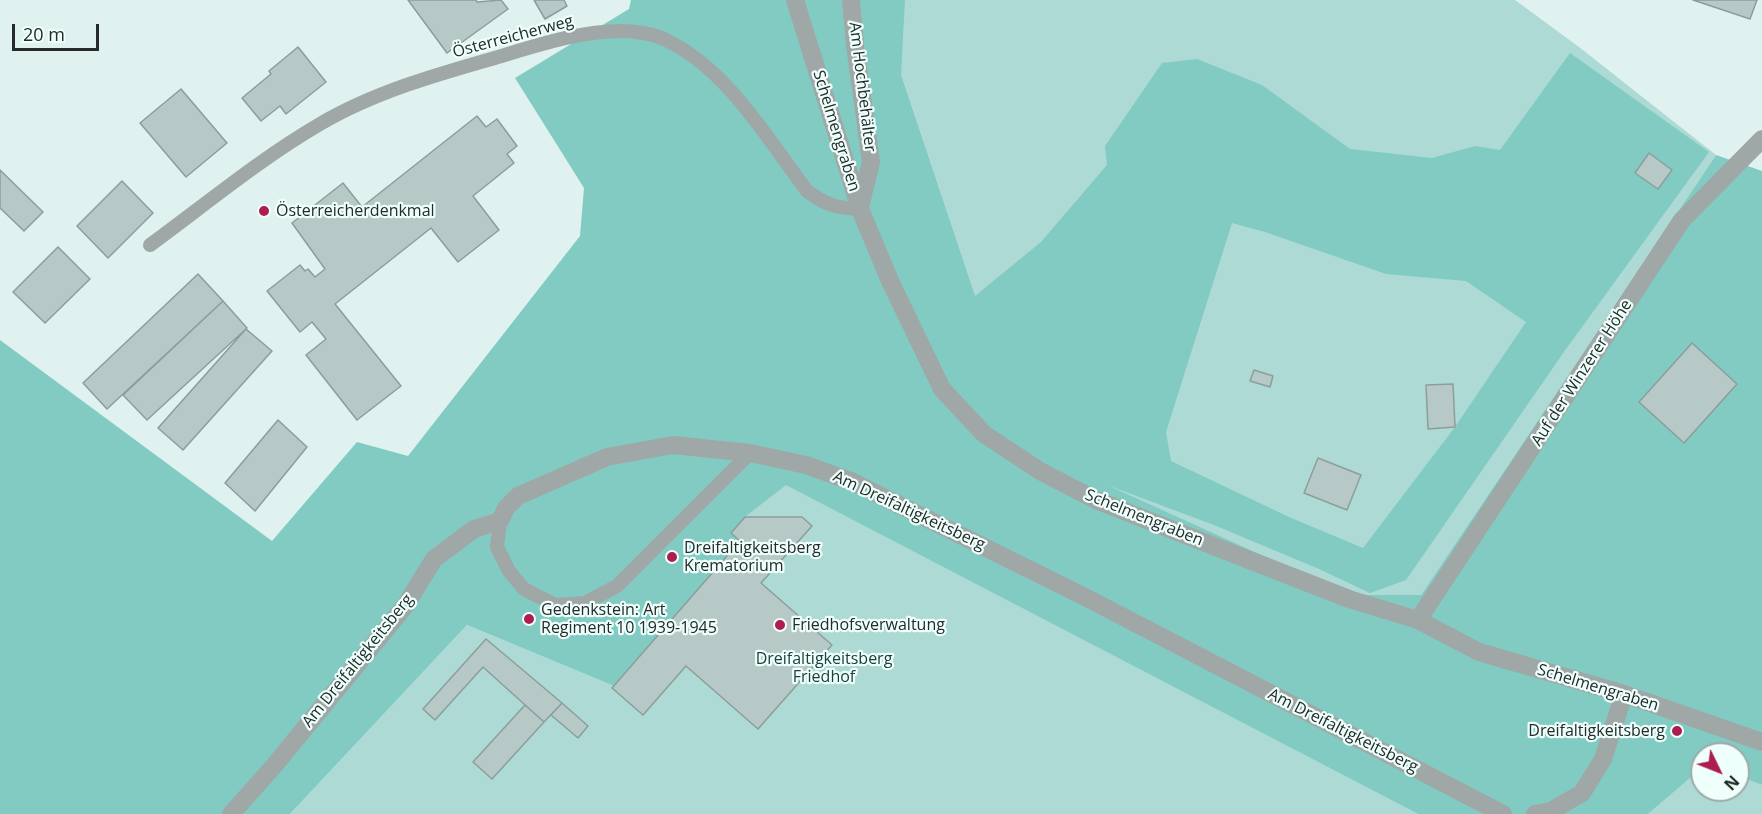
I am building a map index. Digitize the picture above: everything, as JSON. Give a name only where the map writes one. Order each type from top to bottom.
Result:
[{"type":"street","name":"Schelmengraben","points":[[795,0],[860,209],[890,281],[942,389],[984,435],[1040,471],[1096,500],[1349,599],[1418,620],[1479,652],[1624,694],[1762,742]]},
{"type":"street","name":"Am Hochbehälter","points":[[851,0],[871,162],[860,209]]},
{"type":"street","name":"Auf der Winzerer Höhe","points":[[1418,620],[1682,220],[1762,139]]},
{"type":"street","name":"Am Dreifaltigkeitsberg","points":[[231,814],[273,767],[405,606],[434,559],[474,529],[500,521],[506,508],[518,496],[607,457],[673,445],[750,453],[806,465],[853,482],[1106,608],[1503,814]]},
{"type":"street","points":[[1535,814],[1551,811],[1582,793],[1603,759],[1624,694]]},
{"type":"lane","name":"Österreicherweg","points":[[150,245],[280,149],[322,122],[379,96],[455,69],[561,38],[623,31],[664,38],[696,57],[727,85],[807,191],[821,201],[838,208],[860,209]]},
{"type":"lane","points":[[500,521],[497,547],[509,571],[524,589],[555,605],[585,603],[617,586],[750,453]]},
{"type":"green space","points":[[851,0],[1515,0],[1579,47],[1716,155],[1421,595],[1350,595],[999,437]]},
{"type":"green space","name":"Dreifaltigkeitsberg Friedhof","points":[[786,484],[1418,814],[290,814],[467,625],[614,686],[745,517]]},
{"type":"green space","points":[[1690,778],[1690,802],[1750,802],[1750,780],[1762,785],[1762,814],[1648,814]]},
{"type":"shaded area","points":[[631,0],[905,0],[901,75],[975,296],[1041,242],[1107,165],[1105,146],[1162,63],[1197,59],[1262,85],[1350,149],[1432,158],[1475,146],[1500,150],[1570,53],[1709,152],[1566,349],[1406,580],[1370,593],[1214,525],[1107,485],[1350,595],[1421,595],[1716,155],[1762,171],[1762,785],[1750,780],[1750,742],[1690,742],[1690,778],[1648,814],[1418,814],[786,485],[745,517],[731,533],[740,541],[614,686],[467,625],[290,814],[0,814],[0,340],[272,541],[357,442],[408,456],[580,236],[584,188],[515,78],[629,9]],"holes":[[[1232,223],[1265,232],[1386,274],[1466,281],[1526,322],[1455,427],[1363,548],[1289,517],[1171,461],[1166,432]]]},
{"type":"building","points":[[408,0],[476,0],[477,2],[501,0],[508,9],[447,53]]},
{"type":"building","points":[[534,0],[564,0],[567,6],[545,19]]},
{"type":"building","points":[[1693,0],[1757,0],[1750,19]]},
{"type":"building","points":[[298,47],[326,82],[286,114],[280,106],[261,121],[242,98]]},
{"type":"building","points":[[181,89],[227,143],[186,177],[140,123]]},
{"type":"building","points":[[477,116],[486,127],[497,119],[517,146],[507,154],[514,163],[473,196],[499,230],[458,262],[431,228],[335,304],[401,386],[357,420],[306,355],[326,339],[312,322],[300,332],[267,291],[300,265],[305,271],[308,269],[315,277],[325,269],[292,223],[343,183],[362,207]]},
{"type":"building","points":[[1649,153],[1672,170],[1658,189],[1635,173]]},
{"type":"building","points":[[0,170],[43,212],[24,231],[0,208]]},
{"type":"building","points":[[122,181],[153,213],[108,258],[77,226]]},
{"type":"building","points":[[58,247],[90,279],[45,323],[13,292]]},
{"type":"building","points":[[198,274],[223,301],[107,409],[83,383]]},
{"type":"building","points":[[223,301],[247,328],[147,420],[123,395]]},
{"type":"building","points":[[246,329],[272,351],[183,450],[158,428]]},
{"type":"building","points":[[1692,343],[1737,384],[1684,443],[1639,402]]},
{"type":"building","points":[[1254,370],[1273,376],[1270,387],[1250,381]]},
{"type":"building","points":[[1453,384],[1455,427],[1428,429],[1426,385]]},
{"type":"building","points":[[278,420],[307,447],[255,511],[225,483]]},
{"type":"building","points":[[1318,458],[1361,475],[1347,510],[1304,493]]},
{"type":"building","points":[[745,517],[802,517],[812,526],[761,583],[832,645],[758,729],[686,666],[643,715],[612,688],[740,541],[731,533]]},
{"type":"building","points":[[486,639],[562,703],[544,722],[483,667],[435,720],[423,709]]},
{"type":"building","points":[[562,703],[588,726],[578,738],[551,715]]},
{"type":"building","points":[[525,705],[544,722],[492,779],[473,762]]},
{"type":"place","name":"Österreicherdenkmal","points":[[264,211]]},
{"type":"place","name":"Dreifaltigkeitsberg Krematorium","points":[[672,557]]},
{"type":"place","name":"Gedenkstein: Art Regiment 10 1939-1945","points":[[529,619]]},
{"type":"place","name":"Friedhofsverwaltung","points":[[780,625]]},
{"type":"place","name":"Dreifaltigkeitsberg","points":[[1677,731]]}]
